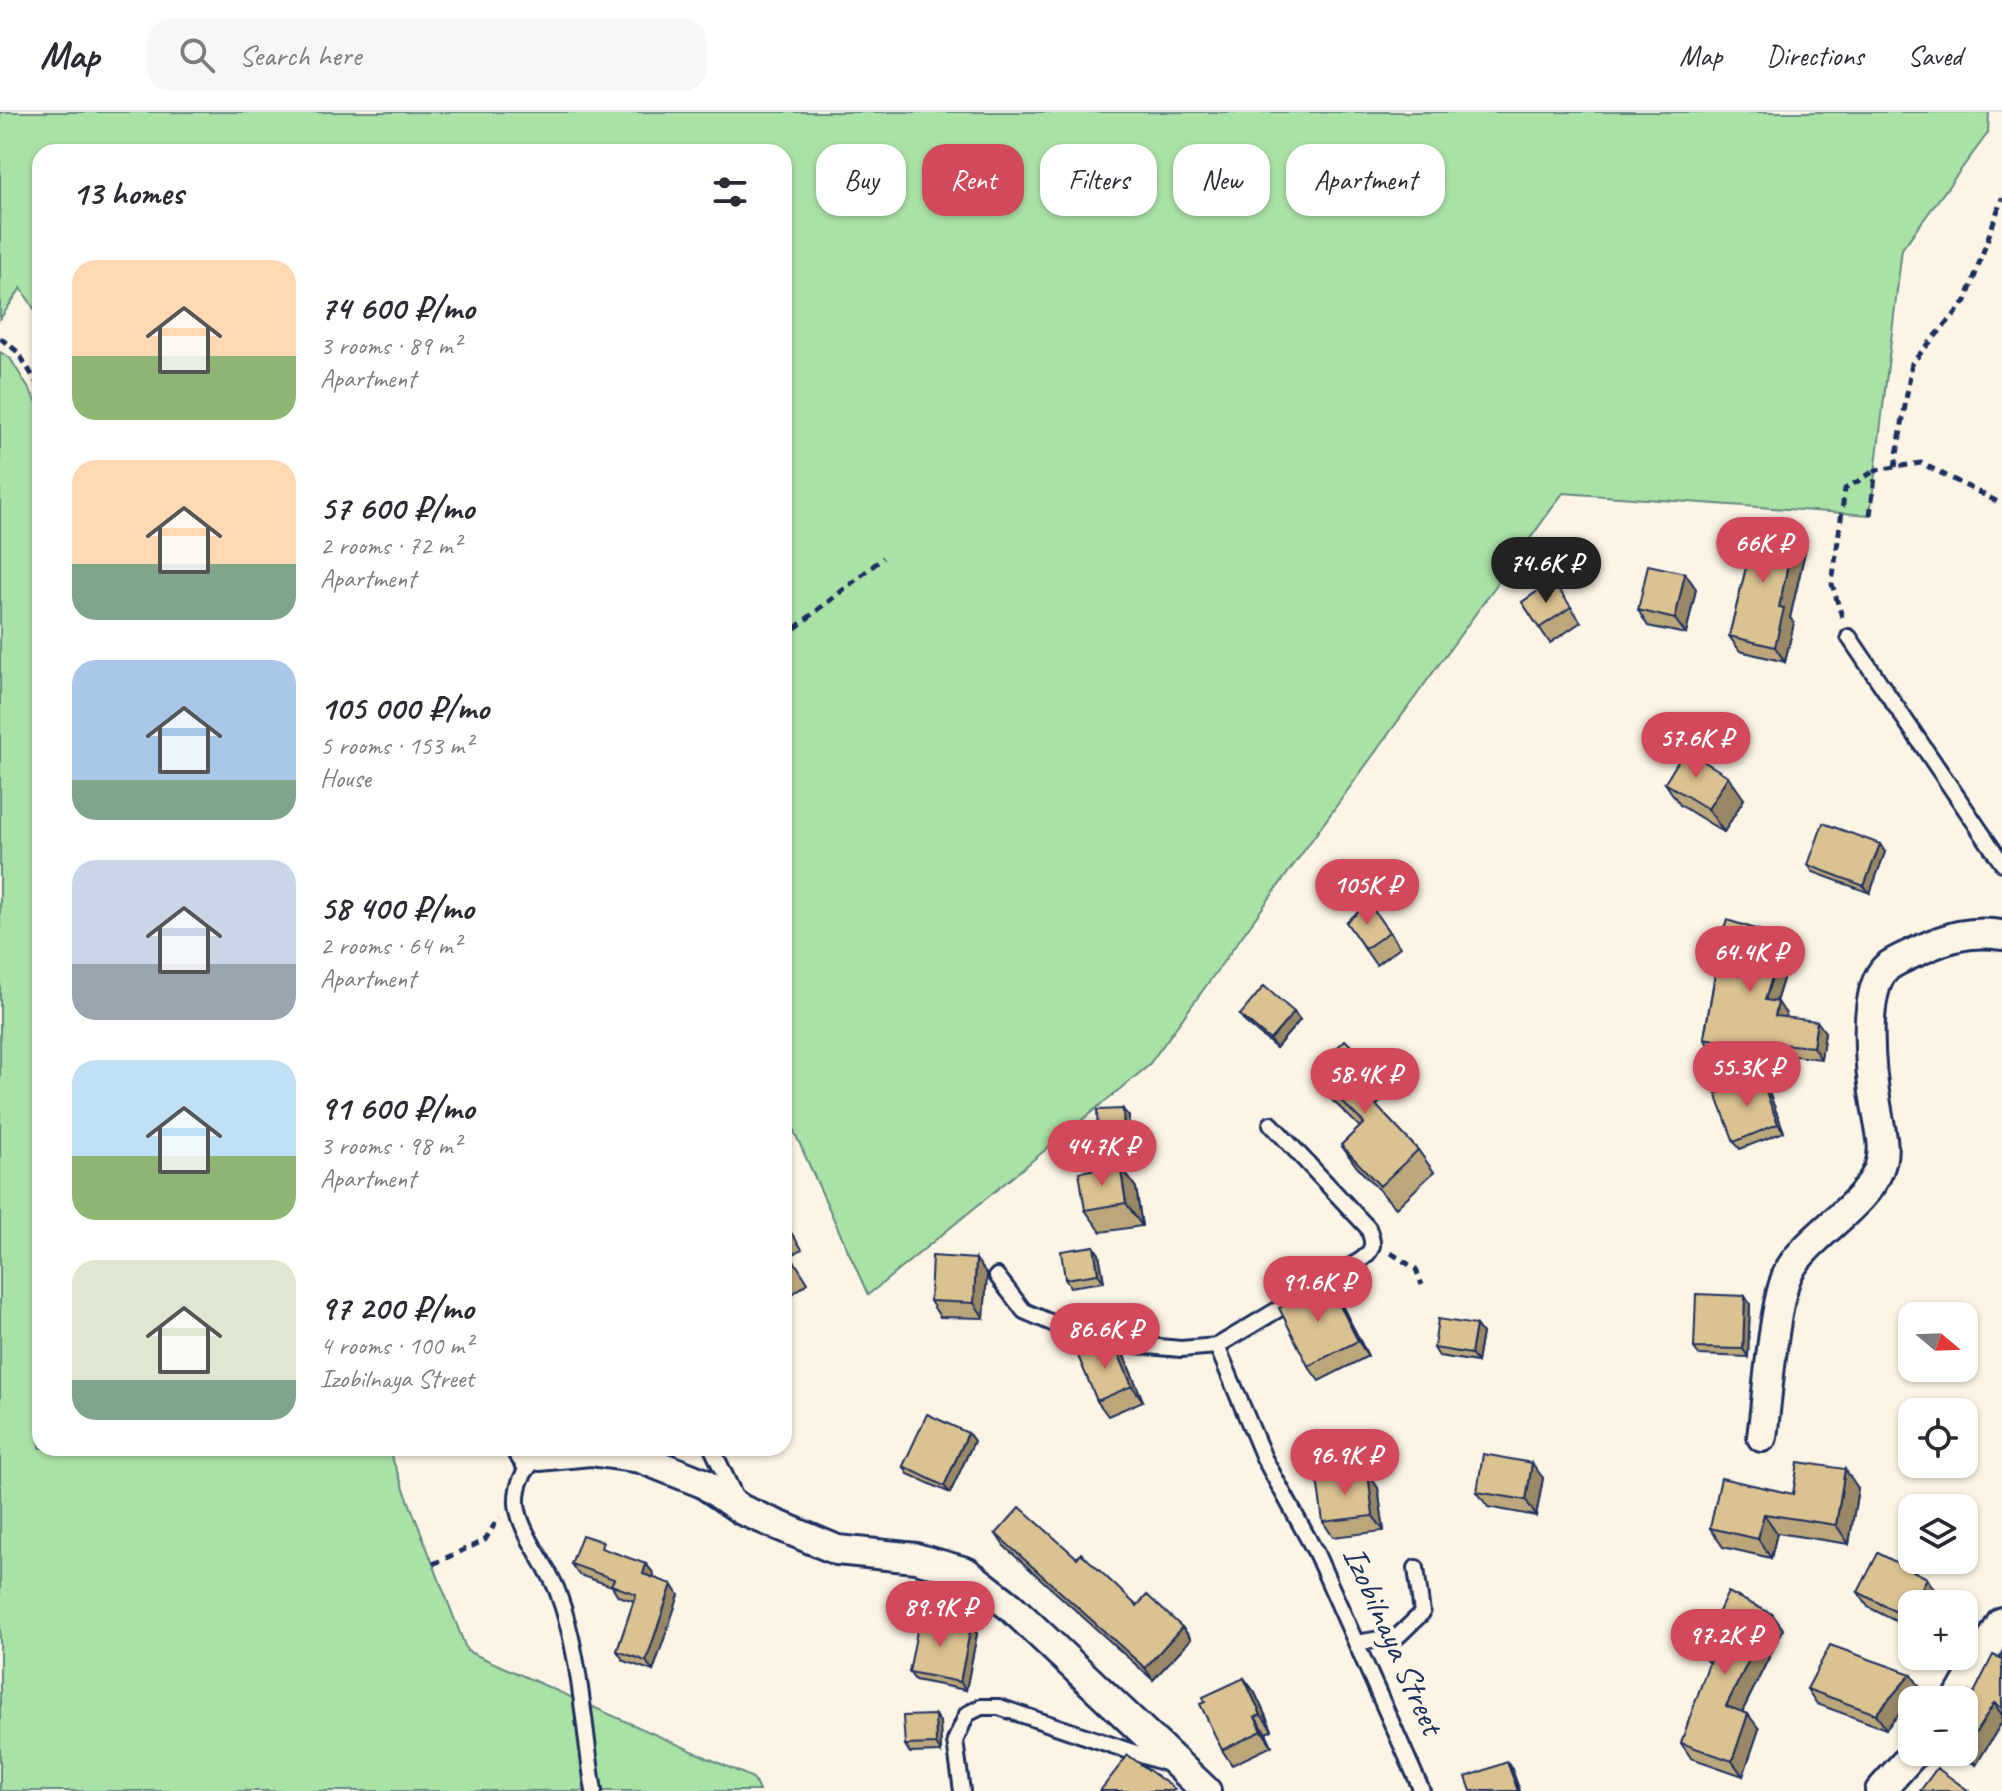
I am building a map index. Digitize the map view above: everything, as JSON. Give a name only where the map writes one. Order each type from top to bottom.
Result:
[{"type":"street","points":[[1762,1437],[1783,1283],[1800,1255],[1874,1179],[1883,1155],[1884,1140],[1871,1063],[1871,1009],[1875,989],[1885,968],[1943,940],[1966,933],[2002,935]]},
{"type":"street","points":[[532,1462],[564,1456]]},
{"type":"street","points":[[626,1456],[640,1458],[703,1483],[742,1510],[837,1550],[916,1558],[966,1572],[1011,1607],[1206,1791]]},
{"type":"street","points":[[1965,1686],[2002,1622]]},
{"type":"street","points":[[1880,1791],[1902,1766]]},
{"type":"lane","points":[[1849,637],[2002,863]]},
{"type":"lane","points":[[997,1276],[1024,1311],[1073,1332],[1136,1345],[1181,1349],[1217,1346],[1361,1260],[1371,1252],[1374,1242],[1368,1228],[1351,1208],[1271,1124]]},
{"type":"lane","name":"Izobilnaya Street","points":[[1217,1346],[1264,1458],[1316,1553],[1422,1791]]},
{"type":"lane","points":[[523,1456],[532,1462],[518,1485],[517,1506],[559,1593],[571,1640],[594,1791]]},
{"type":"lane","points":[[716,1456],[742,1510]]},
{"type":"lane","points":[[1356,1643],[1398,1636],[1422,1613],[1416,1568]]},
{"type":"lane","points":[[962,1791],[955,1741],[967,1714],[981,1707],[999,1707],[1026,1714],[1184,1769]]},
{"type":"path","points":[[1895,467],[1912,363],[1966,301],[2002,198]]},
{"type":"path","points":[[0,338],[18,352],[32,375]]},
{"type":"path","points":[[1849,637],[1832,584],[1845,489],[1876,470],[1921,463],[2002,504]]},
{"type":"path","points":[[1870,515],[1876,470]]},
{"type":"path","points":[[792,631],[883,558]]},
{"type":"path","points":[[1374,1242],[1416,1269],[1422,1285]]},
{"type":"path","points":[[433,1564],[485,1540],[518,1485]]},
{"type":"green space","points":[[0,112],[1989,112],[1988,133],[1902,249],[1870,515],[1563,493],[1148,1066],[868,1295],[792,1127],[792,144],[32,144],[32,305],[21,288],[0,319]]},
{"type":"green space","points":[[0,352],[10,358],[32,394],[32,1456],[391,1456],[467,1651],[753,1778],[759,1791],[0,1791]]},
{"type":"building","points":[[1752,521],[1795,531],[1779,607],[1784,608],[1775,647],[1729,636],[1749,556],[1744,555]]},
{"type":"building","points":[[1648,565],[1685,573],[1675,619],[1638,610]]},
{"type":"building","points":[[1553,581],[1571,607],[1539,628],[1522,602]]},
{"type":"building","points":[[1685,750],[1728,776],[1708,809],[1665,783]]},
{"type":"building","points":[[1823,823],[1880,844],[1864,886],[1808,865]]},
{"type":"building","points":[[1369,904],[1389,932],[1365,949],[1346,922]]},
{"type":"building","points":[[1727,920],[1784,938],[1765,1000],[1778,1002],[1775,1016],[1817,1021],[1813,1047],[1770,1043],[1769,1051],[1704,1038],[1716,970],[1711,968]]},
{"type":"building","points":[[1264,986],[1294,1012],[1270,1040],[1240,1015]]},
{"type":"building","points":[[1345,1040],[1375,1069],[1358,1086],[1418,1150],[1380,1186],[1341,1145],[1364,1123],[1312,1073]]},
{"type":"building","points":[[1760,1077],[1778,1124],[1734,1142],[1716,1094]]},
{"type":"building","points":[[1123,1109],[1124,1135],[1098,1136],[1097,1110]]},
{"type":"building","points":[[1120,1165],[1126,1203],[1085,1210],[1079,1172]]},
{"type":"building","points":[[1094,1246],[1098,1274],[1065,1279],[1061,1251]]},
{"type":"building","points":[[932,1256],[976,1259],[974,1303],[930,1301]]},
{"type":"building","points":[[1328,1282],[1358,1341],[1308,1366],[1279,1308]]},
{"type":"building","points":[[1696,1294],[1745,1296],[1743,1349],[1694,1348]]},
{"type":"building","points":[[1438,1319],[1476,1325],[1471,1354],[1434,1348]]},
{"type":"building","points":[[1113,1341],[1132,1386],[1097,1401],[1078,1356]]},
{"type":"building","points":[[927,1414],[968,1433],[944,1486],[903,1466]]},
{"type":"building","points":[[1483,1454],[1532,1463],[1526,1500],[1477,1492]]},
{"type":"building","points":[[1798,1462],[1845,1469],[1836,1525],[1764,1514],[1758,1539],[1710,1528],[1721,1478],[1793,1494]]},
{"type":"building","points":[[1368,1473],[1373,1516],[1323,1522],[1317,1479]]},
{"type":"building","points":[[1020,1507],[1077,1558],[1081,1553],[1137,1606],[1147,1595],[1182,1627],[1145,1668],[996,1534]]},
{"type":"building","points":[[582,1535],[603,1542],[601,1548],[646,1564],[643,1574],[672,1584],[646,1661],[617,1651],[636,1594],[611,1585],[614,1579],[571,1564]]},
{"type":"building","points":[[1878,1553],[1898,1563],[1898,1574],[1919,1574],[1927,1578],[1921,1590],[1898,1590],[1898,1613],[1858,1592]]},
{"type":"building","points":[[1728,1592],[1772,1614],[1726,1706],[1748,1714],[1732,1761],[1681,1743],[1711,1657],[1700,1652]]},
{"type":"building","points":[[920,1616],[971,1626],[960,1682],[909,1672]]},
{"type":"building","points":[[1830,1645],[1911,1674],[1876,1714],[1807,1689]]},
{"type":"building","points":[[1993,1655],[2002,1659],[2002,1708],[1994,1703],[1978,1729],[1978,1686]]},
{"type":"building","points":[[1244,1678],[1261,1715],[1255,1717],[1262,1731],[1222,1750],[1200,1704],[1205,1702],[1203,1697]]},
{"type":"building","points":[[935,1715],[936,1744],[905,1745],[903,1716]]},
{"type":"building","points":[[1128,1755],[1175,1789],[1100,1791]]},
{"type":"building","points":[[1507,1762],[1518,1791],[1471,1791],[1466,1777]]},
{"type":"building","points":[[1937,1768],[1969,1791],[1920,1791]]}]
